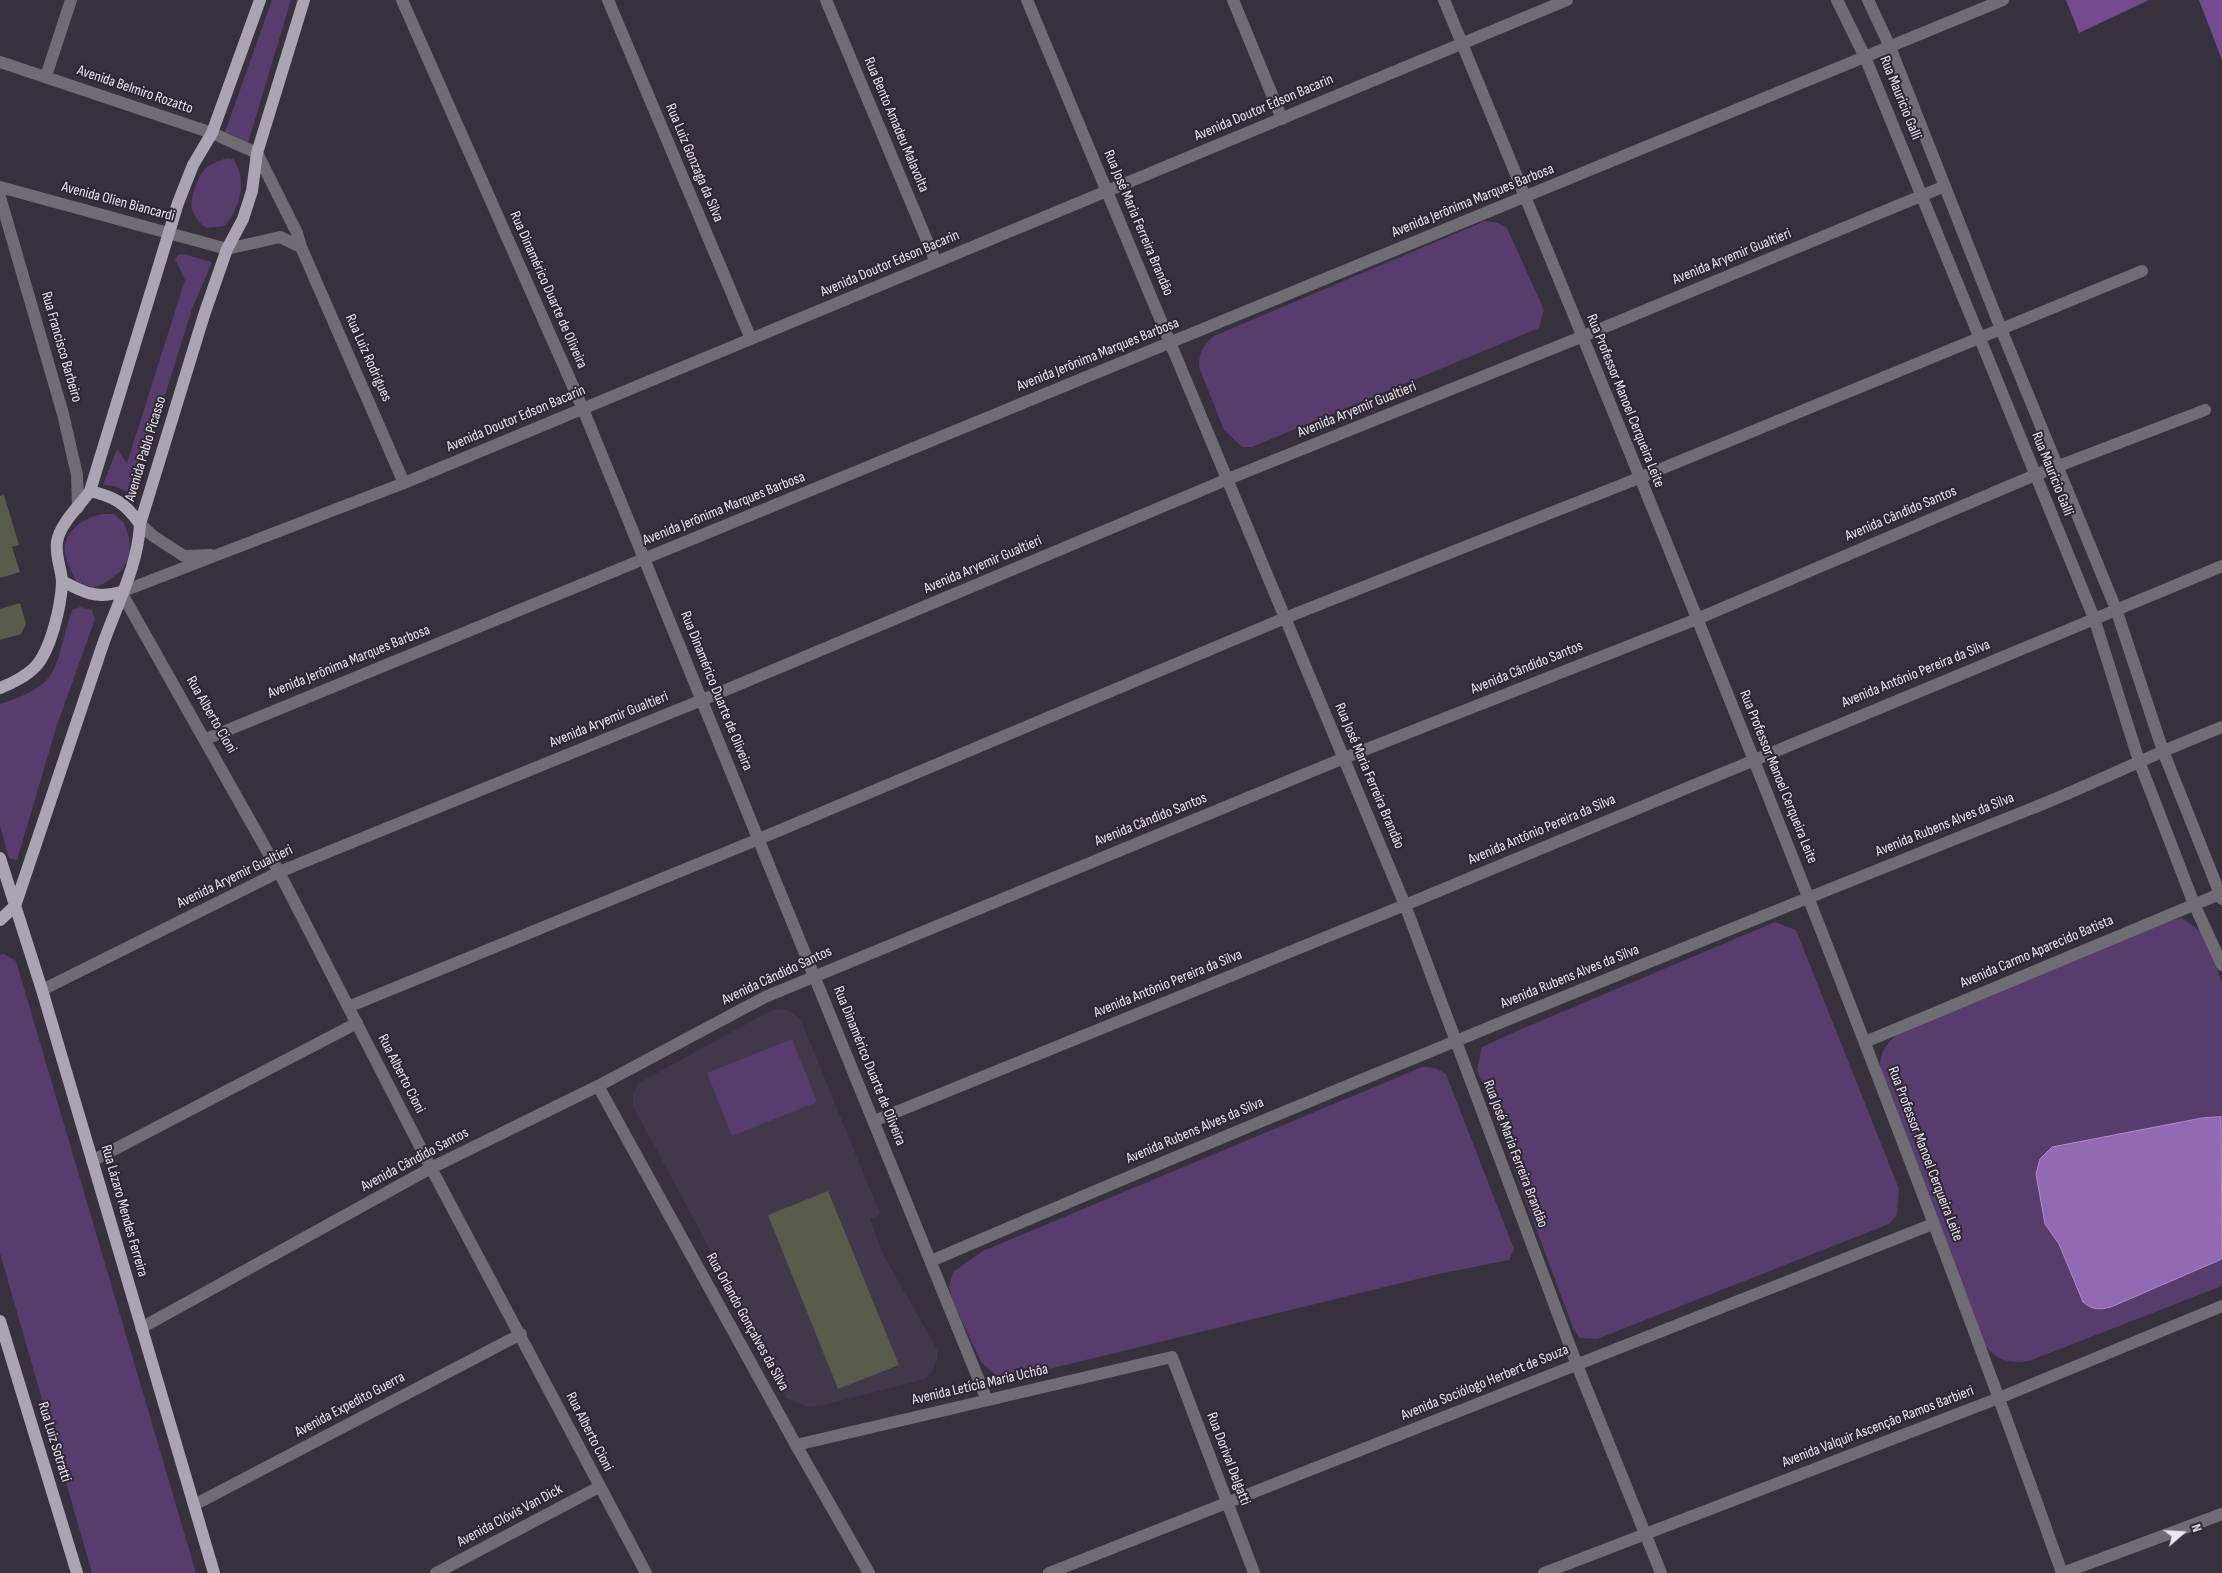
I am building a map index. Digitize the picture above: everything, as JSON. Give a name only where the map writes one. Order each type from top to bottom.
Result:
[{"type":"main road","points":[[0,688],[9,685],[35,667],[44,653],[57,614],[62,581],[57,563],[57,540],[64,524],[90,491],[168,233],[193,165],[212,133],[260,0]]},
{"type":"main road","name":"Avenida Pablo Picasso","points":[[15,906],[121,592],[133,567],[139,547],[140,524],[204,315],[227,249],[243,219],[252,191],[257,154],[304,0]]},
{"type":"main road","points":[[90,491],[109,496],[128,507],[140,524]]},
{"type":"main road","points":[[62,581],[82,592],[103,597],[121,592]]},
{"type":"main road","name":"Rua Lázaro Mendes Ferreira","points":[[0,858],[42,990],[214,1573]]},
{"type":"main road","points":[[0,920],[15,906]]},
{"type":"main road","name":"Rua Luiz Sotratti","points":[[0,1321],[77,1573]]},
{"type":"street","points":[[46,76],[71,0]]},
{"type":"street","name":"Rua Dinamérico Duarte de Oliveira","points":[[402,0],[583,409],[987,1400]]},
{"type":"street","name":"Rua Luiz Gonzaga da Silva","points":[[608,0],[751,339]]},
{"type":"street","name":"Rua Bento Amadeu Malavolta","points":[[826,0],[936,262]]},
{"type":"street","name":"Rua José Maria Ferreira Brandão","points":[[1027,0],[1405,905],[1577,1365],[1661,1573]]},
{"type":"street","points":[[1233,0],[1282,119]]},
{"type":"street","name":"Rua Professor Manoel Cerqueira Leite","points":[[1444,0],[1754,758],[2000,1398],[2063,1573]]},
{"type":"street","name":"Avenida Doutor Edson Bacarin","points":[[121,592],[404,483],[1567,0]]},
{"type":"street","name":"Rua Mauricio Galli","points":[[1837,0],[1866,57],[1923,195],[1978,338],[2094,618],[2139,761],[2194,904],[2222,965]]},
{"type":"street","name":"Rua Mauricio Galli","points":[[1868,0],[1890,47],[2001,329],[2116,609],[2163,751],[2221,895]]},
{"type":"street","name":"Avenida Jerônima Marques Barbosa","points":[[206,739],[2003,0]]},
{"type":"street","name":"Avenida Belmiro Rozatto","points":[[0,62],[212,133],[257,154]]},
{"type":"street","name":"Rua Luiz Rodrigues","points":[[257,154],[297,232],[301,247],[404,483]]},
{"type":"street","name":"Avenida Aryemir Gualtieri","points":[[42,990],[279,872],[702,700],[1228,480],[1582,337],[1945,186]]},
{"type":"street","name":"Avenida Olien Biancardi","points":[[0,187],[227,249]]},
{"type":"street","name":"Rua Francisco Barbeiro","points":[[0,197],[63,414],[77,476],[78,508]]},
{"type":"street","points":[[227,249],[280,237],[301,247]]},
{"type":"street","points":[[348,1007],[759,839],[1285,618],[1639,478],[2142,271]]},
{"type":"street","name":"Avenida Cândido Santos","points":[[141,1328],[431,1168],[598,1086],[765,997],[1344,758],[1697,619],[2035,475],[2205,410]]},
{"type":"street","name":"Avenida Doutor Edson Bacarin","points":[[140,524],[184,556],[223,554]]},
{"type":"street","name":"Avenida Antônio Pereira da Silva","points":[[874,1121],[1405,905],[1754,758],[2222,566]]},
{"type":"street","name":"Rua Alberto Cioni","points":[[121,592],[206,739],[279,872],[431,1168],[646,1573]]},
{"type":"street","name":"Avenida Rubens Alves da Silva","points":[[931,1261],[1192,1148],[1808,897],[2088,786],[2139,761],[2222,727]]},
{"type":"street","name":"Avenida Carmo Aparecido Batista","points":[[1864,1042],[2194,904],[2221,895]]},
{"type":"street","points":[[92,1161],[357,1023]]},
{"type":"street","name":"Rua Orlando Gonçalves da Silva","points":[[598,1086],[796,1445],[869,1573]]},
{"type":"street","name":"Avenida Sociólogo Herbert de Souza","points":[[1049,1573],[1934,1224]]},
{"type":"street","name":"Avenida Valquir Ascenção Ramos Barbieri","points":[[1544,1573],[2000,1398],[2222,1306]]},
{"type":"street","name":"Avenida Expedito Guerra","points":[[194,1505],[520,1334]]},
{"type":"street","name":"Avenida Letícia Maria Uchôa","points":[[796,1445],[1172,1357]]},
{"type":"street","name":"Rua Dorival Delgatti","points":[[1172,1357],[1254,1573]]},
{"type":"street","name":"Avenida Clóvis Van Dick","points":[[436,1573],[599,1487]]},
{"type":"street","points":[[2063,1573],[2222,1514]]},
{"type":"shaded area","points":[[272,0],[291,0],[248,143],[225,132]]},
{"type":"shaded area","points":[[2066,0],[2149,0],[2079,33]]},
{"type":"shaded area","points":[[2199,0],[2222,0],[2222,60]]},
{"type":"shaded area","points":[[226,158],[233,159],[238,167],[241,184],[238,202],[225,226],[206,228],[197,220],[192,209],[194,192],[204,170],[208,166]]},
{"type":"shaded area","points":[[1485,221],[1498,223],[1507,228],[1544,310],[1539,328],[1252,447],[1242,447],[1224,430],[1199,367],[1202,349],[1214,336]]},
{"type":"shaded area","points":[[183,254],[212,262],[192,309],[134,495],[114,486],[103,485],[117,449],[127,463],[185,280],[175,259],[178,255]]},
{"type":"shaded area","points":[[102,514],[114,514],[124,523],[129,538],[130,556],[121,571],[105,583],[93,588],[76,581],[67,561],[65,549],[69,535],[74,528],[87,519]]},
{"type":"shaded area","points":[[80,607],[92,610],[95,619],[57,725],[17,860],[9,858],[0,826],[0,704],[21,697],[36,689],[46,680],[58,659],[72,610]]},
{"type":"shaded area","points":[[2182,918],[2203,933],[2222,982],[2222,1286],[2029,1361],[2016,1362],[1999,1358],[1985,1345],[1881,1075],[1880,1062],[1883,1051],[1899,1033],[2166,921]]},
{"type":"shaded area","points":[[1775,922],[1796,930],[1899,1189],[1897,1215],[1889,1224],[1597,1339],[1580,1338],[1573,1328],[1477,1069],[1482,1047]]},
{"type":"shaded area","points":[[4,954],[16,961],[196,1573],[92,1573],[0,1253],[0,955]]},
{"type":"shaded area","points":[[781,1009],[792,1012],[801,1020],[880,1214],[870,1219],[884,1256],[937,1349],[937,1360],[932,1372],[925,1379],[820,1406],[806,1406],[786,1398],[767,1356],[633,1106],[633,1095],[637,1084],[770,1011]]},
{"type":"shaded area","points":[[792,1039],[817,1102],[732,1136],[707,1073]]},
{"type":"shaded area","points":[[1422,1067],[1435,1068],[1446,1074],[1514,1249],[1509,1260],[1434,1275],[1012,1378],[998,1377],[981,1362],[952,1299],[949,1287],[953,1272],[983,1251]]},
{"type":"shaded area","points":[[2221,1117],[2222,1259],[2111,1307],[2096,1309],[2087,1305],[2083,1302],[2059,1244],[2045,1224],[2036,1174],[2040,1159],[2052,1147],[2202,1118]]},
{"type":"building","points":[[4,495],[19,545],[12,547],[20,572],[0,578],[0,496]]},
{"type":"building","points":[[20,603],[26,624],[21,634],[0,640],[0,609]]},
{"type":"building","points":[[828,1191],[899,1365],[838,1389],[768,1215]]}]
